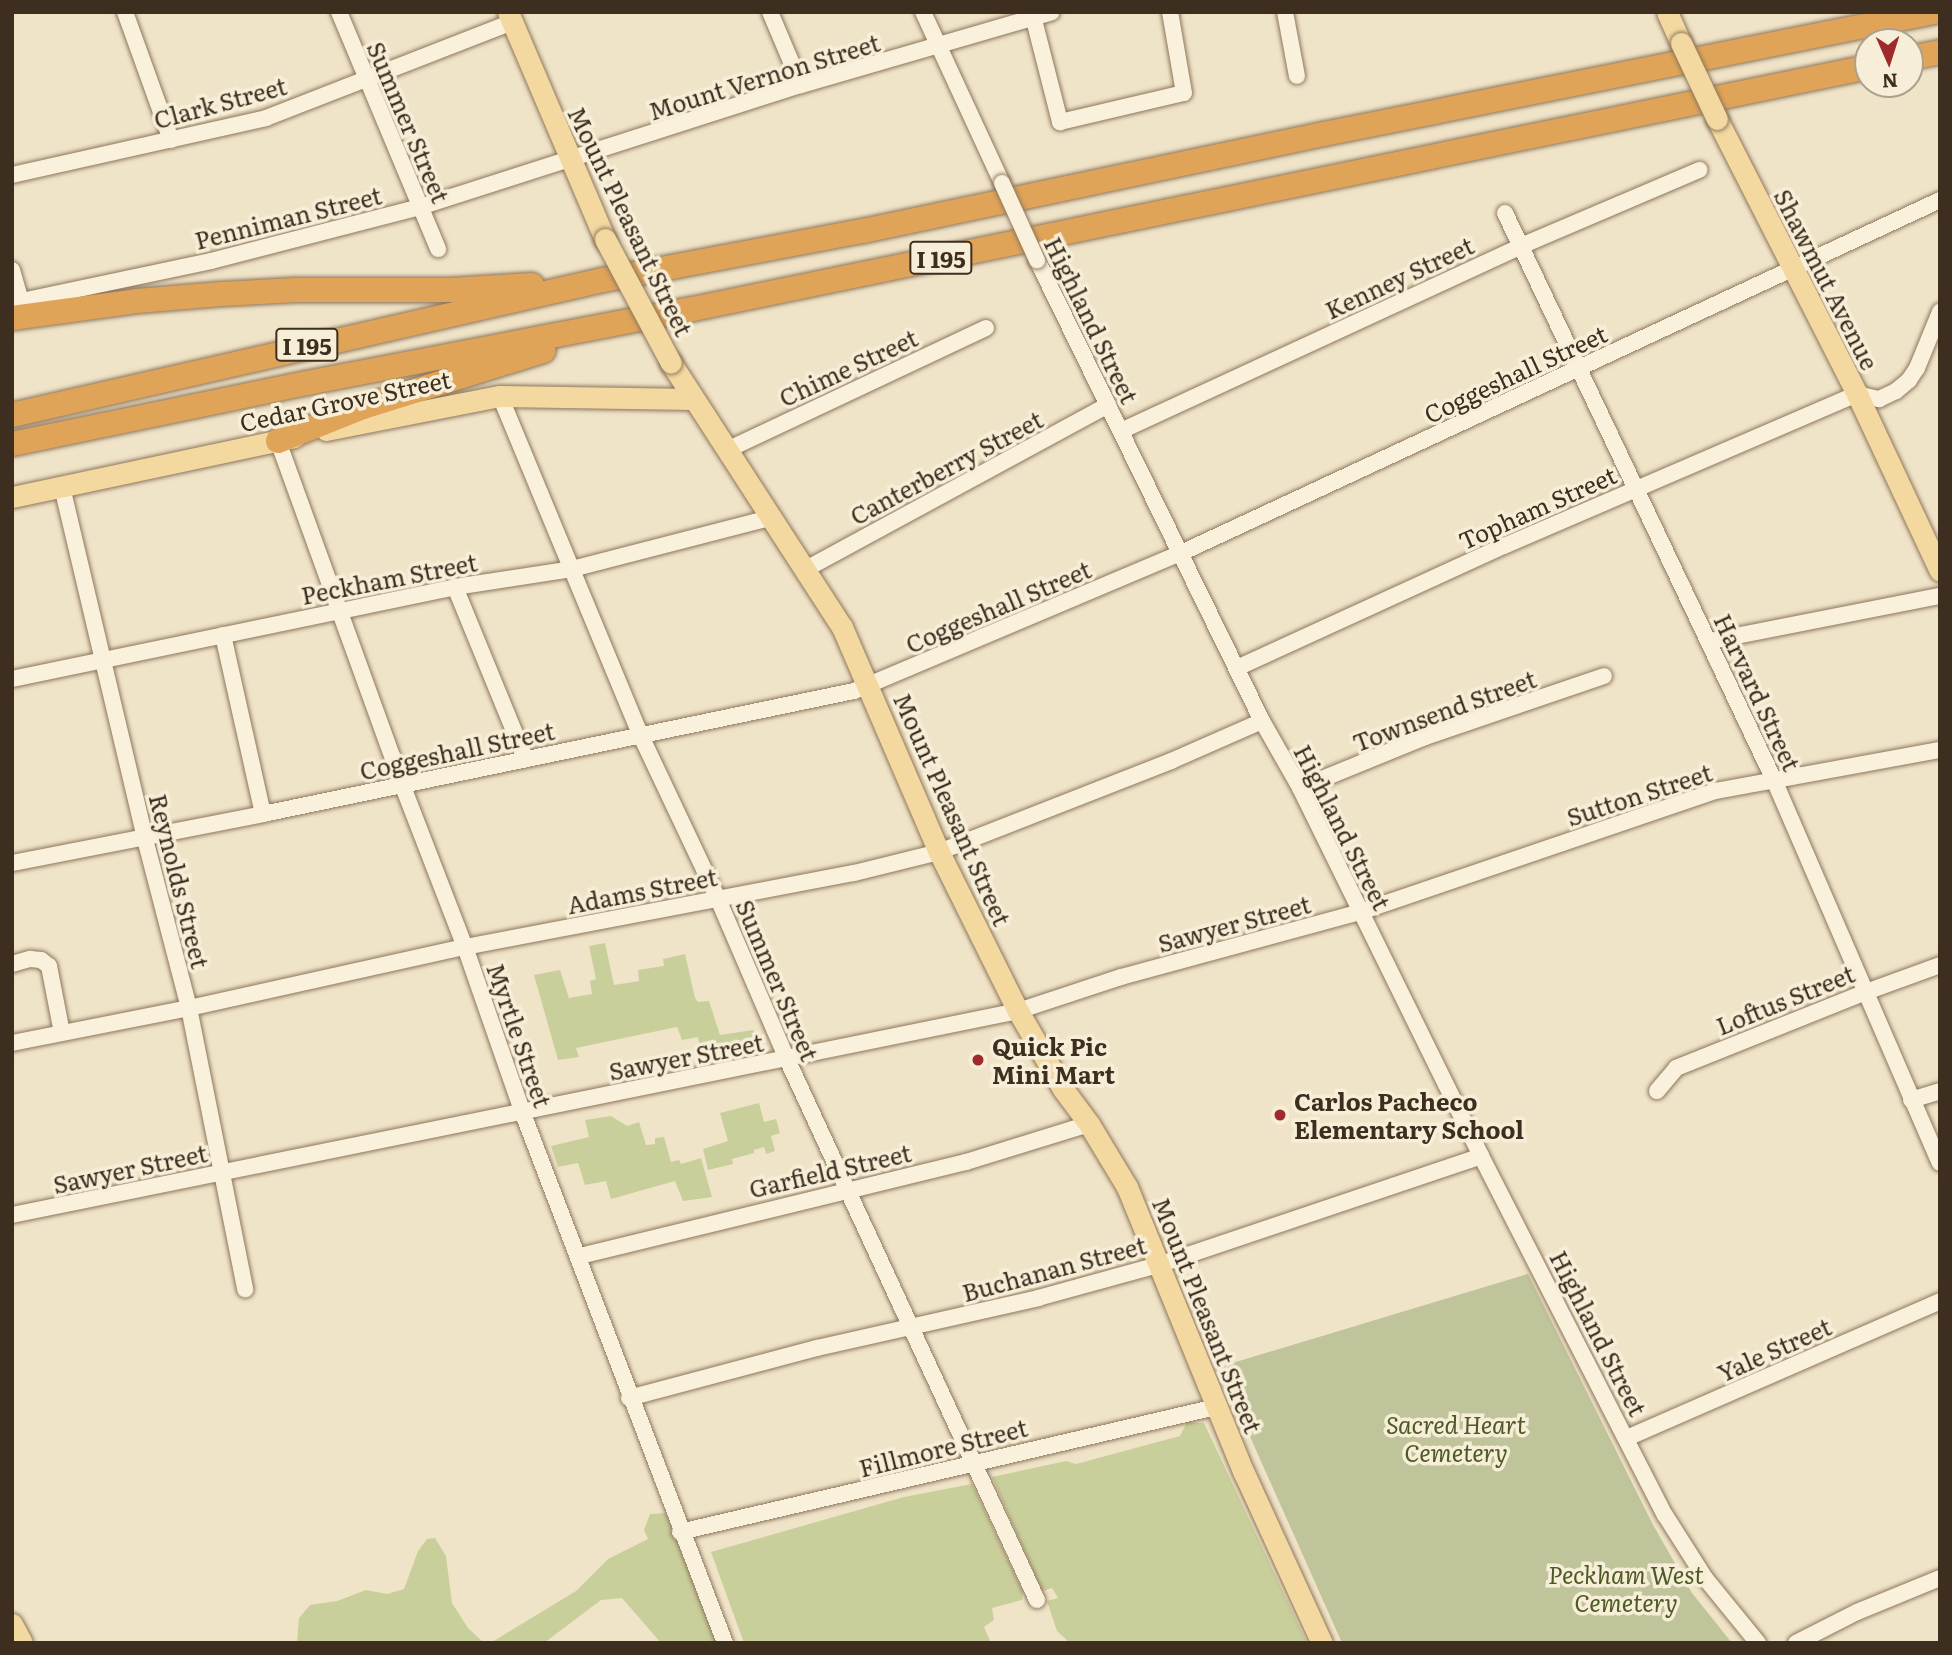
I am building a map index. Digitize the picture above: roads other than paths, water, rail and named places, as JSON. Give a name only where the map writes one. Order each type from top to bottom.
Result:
[{"type":"highway","name":"I 195","points":[[12,415],[603,280],[851,233],[1934,12]]},
{"type":"highway","name":"I 195","points":[[12,444],[307,383],[625,322],[1854,70]]},
{"type":"highway","points":[[15,307],[254,292],[452,289],[603,280]]},
{"type":"highway","points":[[278,440],[375,403],[625,322]]},
{"type":"main road","name":"Shawmut Avenue","points":[[1667,12],[1717,119],[1857,394],[1940,570]]},
{"type":"main road","name":"Mount Pleasant Street","points":[[510,17],[605,239],[671,363],[773,517],[842,628],[869,685],[939,852],[1018,1011],[1063,1089],[1090,1124],[1128,1187],[1216,1407],[1322,1643]]},
{"type":"main road","name":"Cedar Grove Street","points":[[12,496],[500,396],[693,398]]},
{"type":"street","points":[[125,12],[171,140]]},
{"type":"street","name":"Summer Street","points":[[338,12],[438,249]]},
{"type":"street","points":[[770,12],[801,85]]},
{"type":"street","name":"Highland Street","points":[[923,12],[1037,260],[1262,721],[1300,788],[1481,1156],[1687,1552],[1758,1643]]},
{"type":"street","name":"Mount Vernon Street","points":[[570,161],[801,85],[939,47],[1033,15],[1052,12]]},
{"type":"street","points":[[1033,15],[1060,122],[1184,93],[1170,12]]},
{"type":"street","points":[[1284,12],[1297,76]]},
{"type":"street","name":"Clark Street","points":[[12,175],[266,118],[510,17]]},
{"type":"street","name":"Penniman Street","points":[[15,307],[211,261],[420,207],[570,161]]},
{"type":"street","name":"Kenney Street","points":[[1121,431],[1521,246],[1699,170]]},
{"type":"street","name":"Coggeshall Street","points":[[12,863],[145,839],[869,685],[1181,553],[1940,200]]},
{"type":"street","name":"Harvard Street","points":[[1505,214],[1581,369],[1774,780],[1940,1163]]},
{"type":"street","points":[[12,270],[15,307]]},
{"type":"street","points":[[1857,394],[1879,399],[1909,380],[1940,312]]},
{"type":"street","name":"Chime Street","points":[[729,449],[986,328]]},
{"type":"street","name":"Topham Street","points":[[1237,668],[1636,488],[1857,394]]},
{"type":"street","name":"Summer Street","points":[[500,396],[640,734],[718,898],[787,1059],[1037,1601]]},
{"type":"street","name":"Canterberry Street","points":[[806,569],[1108,405]]},
{"type":"street","name":"Myrtle Street","points":[[278,440],[338,611],[465,947],[522,1111],[724,1643]]},
{"type":"street","name":"Reynolds Street","points":[[62,487],[145,839],[189,1008],[245,1289]]},
{"type":"street","name":"Peckham Street","points":[[12,679],[455,587],[572,569],[773,517]]},
{"type":"street","points":[[455,587],[525,758]]},
{"type":"street","points":[[1710,641],[1940,596]]},
{"type":"street","points":[[223,635],[263,814]]},
{"type":"street","name":"Townsend Street","points":[[1300,788],[1425,737],[1604,676]]},
{"type":"street","name":"Adams Street","points":[[12,1043],[189,1008],[465,947],[854,873],[939,852],[1171,761],[1262,721]]},
{"type":"street","name":"Sutton Street","points":[[1360,912],[1703,796],[1774,780],[1940,750]]},
{"type":"street","name":"Sawyer Street","points":[[12,1215],[1018,1011],[1121,977],[1360,912]]},
{"type":"street","points":[[12,964],[30,959],[41,960],[49,965],[62,1033]]},
{"type":"street","name":"Loftus Street","points":[[1657,1091],[1676,1068],[1940,965]]},
{"type":"street","points":[[1911,1100],[1940,1091]]},
{"type":"street","name":"Garfield Street","points":[[579,1256],[966,1162],[1090,1124]]},
{"type":"street","name":"Buchanan Street","points":[[629,1398],[817,1348],[910,1328],[1158,1265],[1481,1156]]},
{"type":"street","name":"Yale Street","points":[[1627,1438],[1940,1301]]},
{"type":"street","name":"Fillmore Street","points":[[680,1532],[819,1502],[975,1462],[1216,1407]]},
{"type":"street","points":[[1796,1643],[1857,1612],[1940,1578]]},
{"type":"place","name":"Quick Pic Mini Mart","points":[[978,1060]]},
{"type":"place","name":"Carlos Pacheco Elementary School","points":[[1280,1115]]},
{"type":"park label","name":"Sacred Heart Cemetery","points":[[1456,1438]]},
{"type":"park label","name":"Peckham West Cemetery","points":[[1626,1588]]}]
